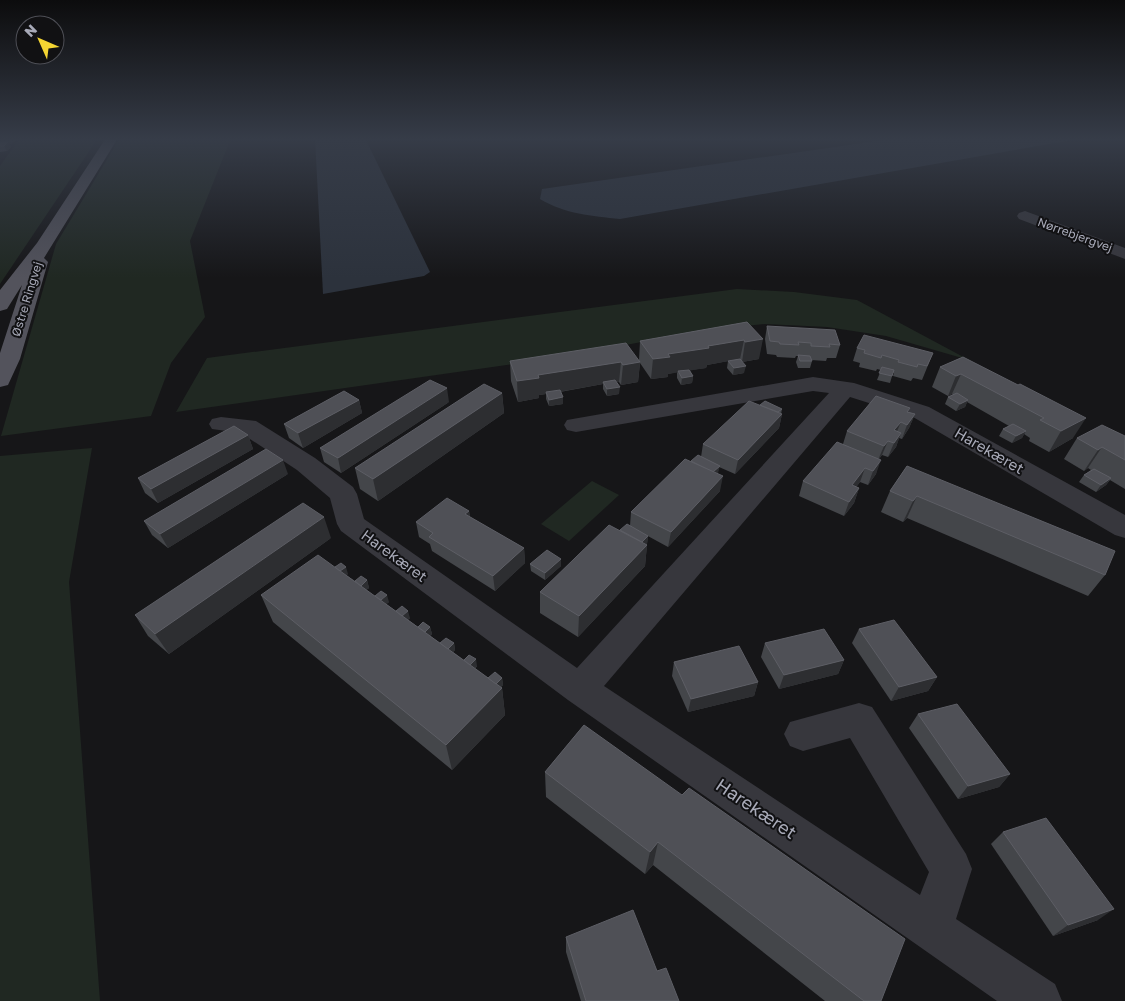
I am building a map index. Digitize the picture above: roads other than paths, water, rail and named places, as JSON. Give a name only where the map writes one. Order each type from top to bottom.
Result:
[{"type":"main road","name":"Østre Ringvej","points":[[0,305],[13,285],[44,246],[83,185]]},
{"type":"main road","name":"Østre Ringvej","points":[[0,380],[9,359],[44,246]]},
{"type":"street","name":"Nørrebjergvej","points":[[1025,216],[1125,254]]},
{"type":"street","name":"Harekæret","points":[[576,424],[813,384],[846,388],[885,398],[921,412],[1125,528]]},
{"type":"street","points":[[580,689],[846,388]]},
{"type":"street","name":"Harekæret","points":[[221,424],[247,426],[306,464],[343,494],[351,524],[580,689],[1038,1001]]},
{"type":"street","points":[[802,734],[859,719],[951,869],[931,928]]}]
